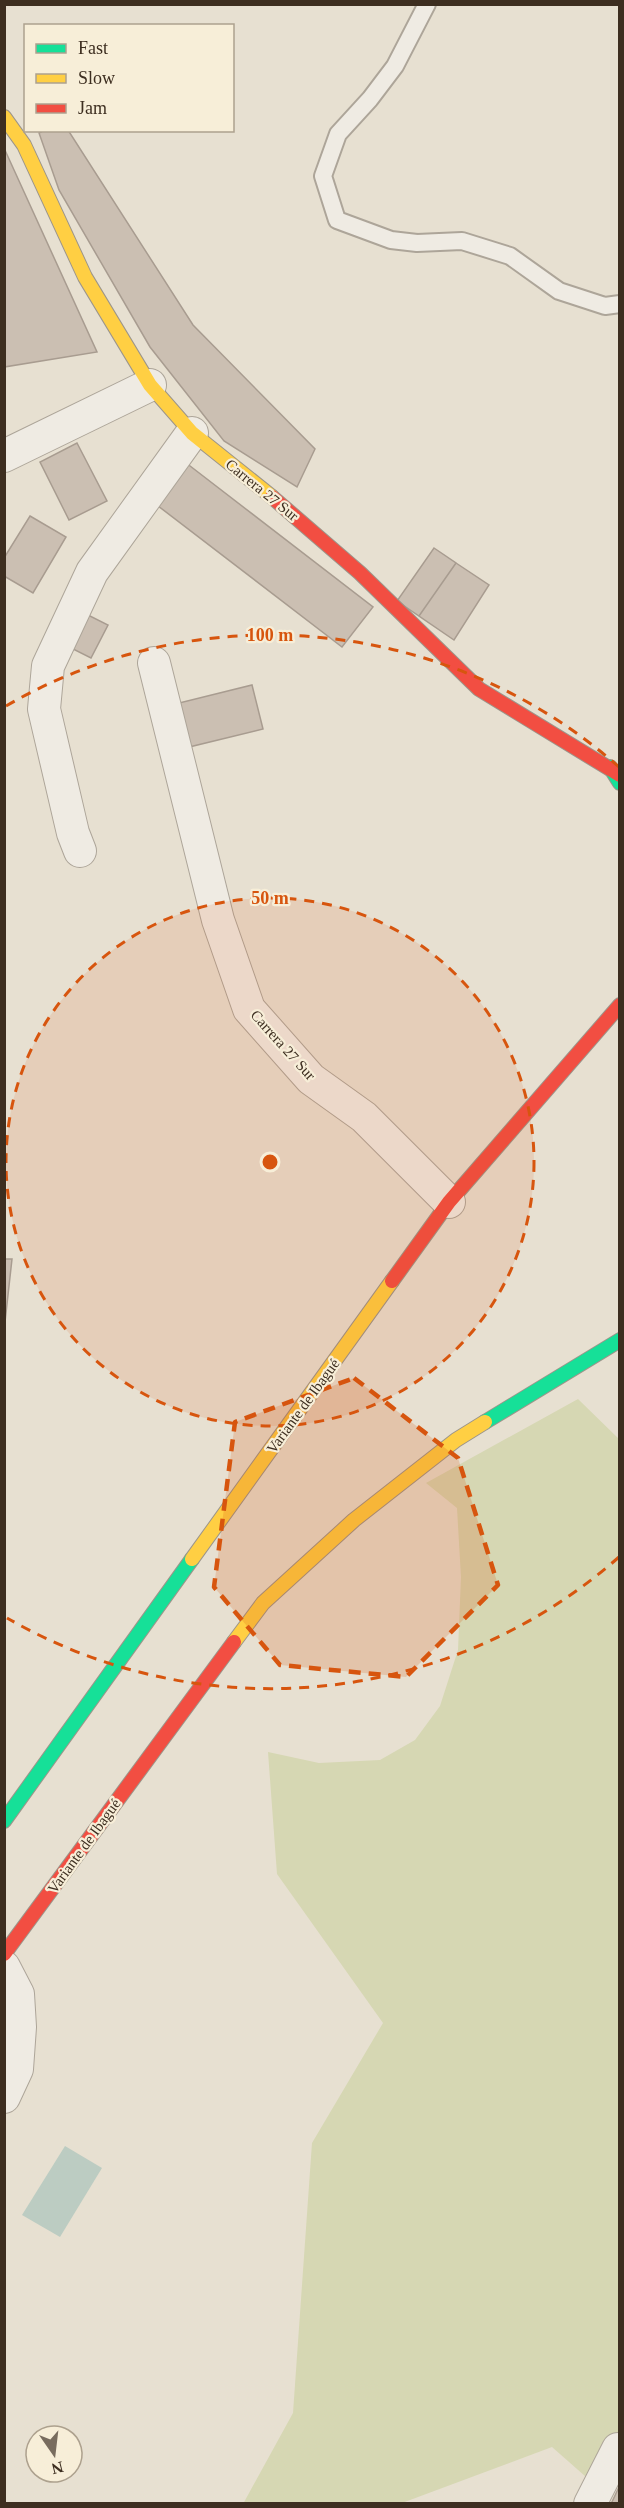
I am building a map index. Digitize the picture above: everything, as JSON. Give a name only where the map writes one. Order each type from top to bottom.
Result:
[{"type":"main road","name":"Carrera 27 Sur","points":[[4,117],[24,145],[85,277],[150,385],[192,433],[308,526],[479,689],[616,771]]},
{"type":"main road","points":[[616,771],[620,783]]},
{"type":"main road","name":"Variante de Ibagué","points":[[4,1821],[449,1202],[620,1005]]},
{"type":"main road","name":"Variante de Ibagué","points":[[4,1954],[263,1603],[354,1520],[456,1440],[620,1340]]},
{"type":"street","points":[[4,456],[150,385]]},
{"type":"street","points":[[80,851],[73,833],[44,709],[48,666],[93,572],[192,433]]},
{"type":"street","name":"Carrera 27 Sur","points":[[154,663],[218,920],[249,1009],[311,1079],[363,1117],[449,1202]]},
{"type":"street","points":[[4,1967],[18,1994],[20,2027],[17,2069],[4,2097]]},
{"type":"street","points":[[590,2504],[618,2449]]},
{"type":"lane","points":[[427,4],[395,66],[370,99],[338,134],[323,176],[337,220],[391,240],[417,243],[462,241],[510,256],[559,291],[606,306],[620,304]]},
{"type":"highlighted area","points":[[354,1378],[458,1458],[498,1585],[406,1677],[280,1665],[214,1587],[235,1422]]},
{"type":"green space","points":[[578,1399],[620,1440],[619,2430],[594,2484],[552,2447],[402,2503],[243,2504],[293,2413],[312,2143],[383,2023],[277,1874],[268,1752],[319,1763],[380,1760],[415,1740],[440,1706],[458,1650],[461,1577],[457,1508],[426,1483]]},
{"type":"shaded area","points":[[65,2146],[102,2168],[60,2237],[22,2215]]},
{"type":"building","points":[[69,132],[193,325],[315,449],[297,487],[224,441],[150,347],[59,190],[39,133]]},
{"type":"building","points":[[4,148],[97,352],[4,367]]},
{"type":"building","points":[[77,443],[107,501],[69,520],[40,462]]},
{"type":"building","points":[[181,459],[373,607],[342,647],[149,499]]},
{"type":"building","points":[[30,516],[66,537],[33,593],[4,576],[4,558]]},
{"type":"building","points":[[434,548],[456,563],[419,616],[397,601]]},
{"type":"building","points":[[456,563],[489,585],[454,640],[419,616]]},
{"type":"building","points":[[82,612],[108,625],[91,658],[65,645]]},
{"type":"building","points":[[252,685],[263,729],[185,748],[175,704]]},
{"type":"building","points":[[4,1259],[12,1259],[4,1331]]},
{"type":"building","points":[[619,2487],[620,2504],[611,2504]]},
{"type":"traffic: fast","points":[[610,767],[620,783]]},
{"type":"traffic: fast","points":[[485,1422],[620,1340]]},
{"type":"traffic: fast","points":[[4,1821],[192,1559]]},
{"type":"traffic: slow","points":[[4,117],[24,145],[85,277],[150,385],[192,433],[272,497]]},
{"type":"traffic: slow","points":[[192,1559],[392,1281]]},
{"type":"traffic: slow","points":[[234,1642],[263,1603],[354,1520],[456,1440],[485,1422]]},
{"type":"traffic: jam","points":[[272,497],[360,573],[479,689],[620,775]]},
{"type":"traffic: jam","points":[[392,1281],[449,1202],[620,1005]]},
{"type":"traffic: jam","points":[[4,1954],[234,1642]]}]
